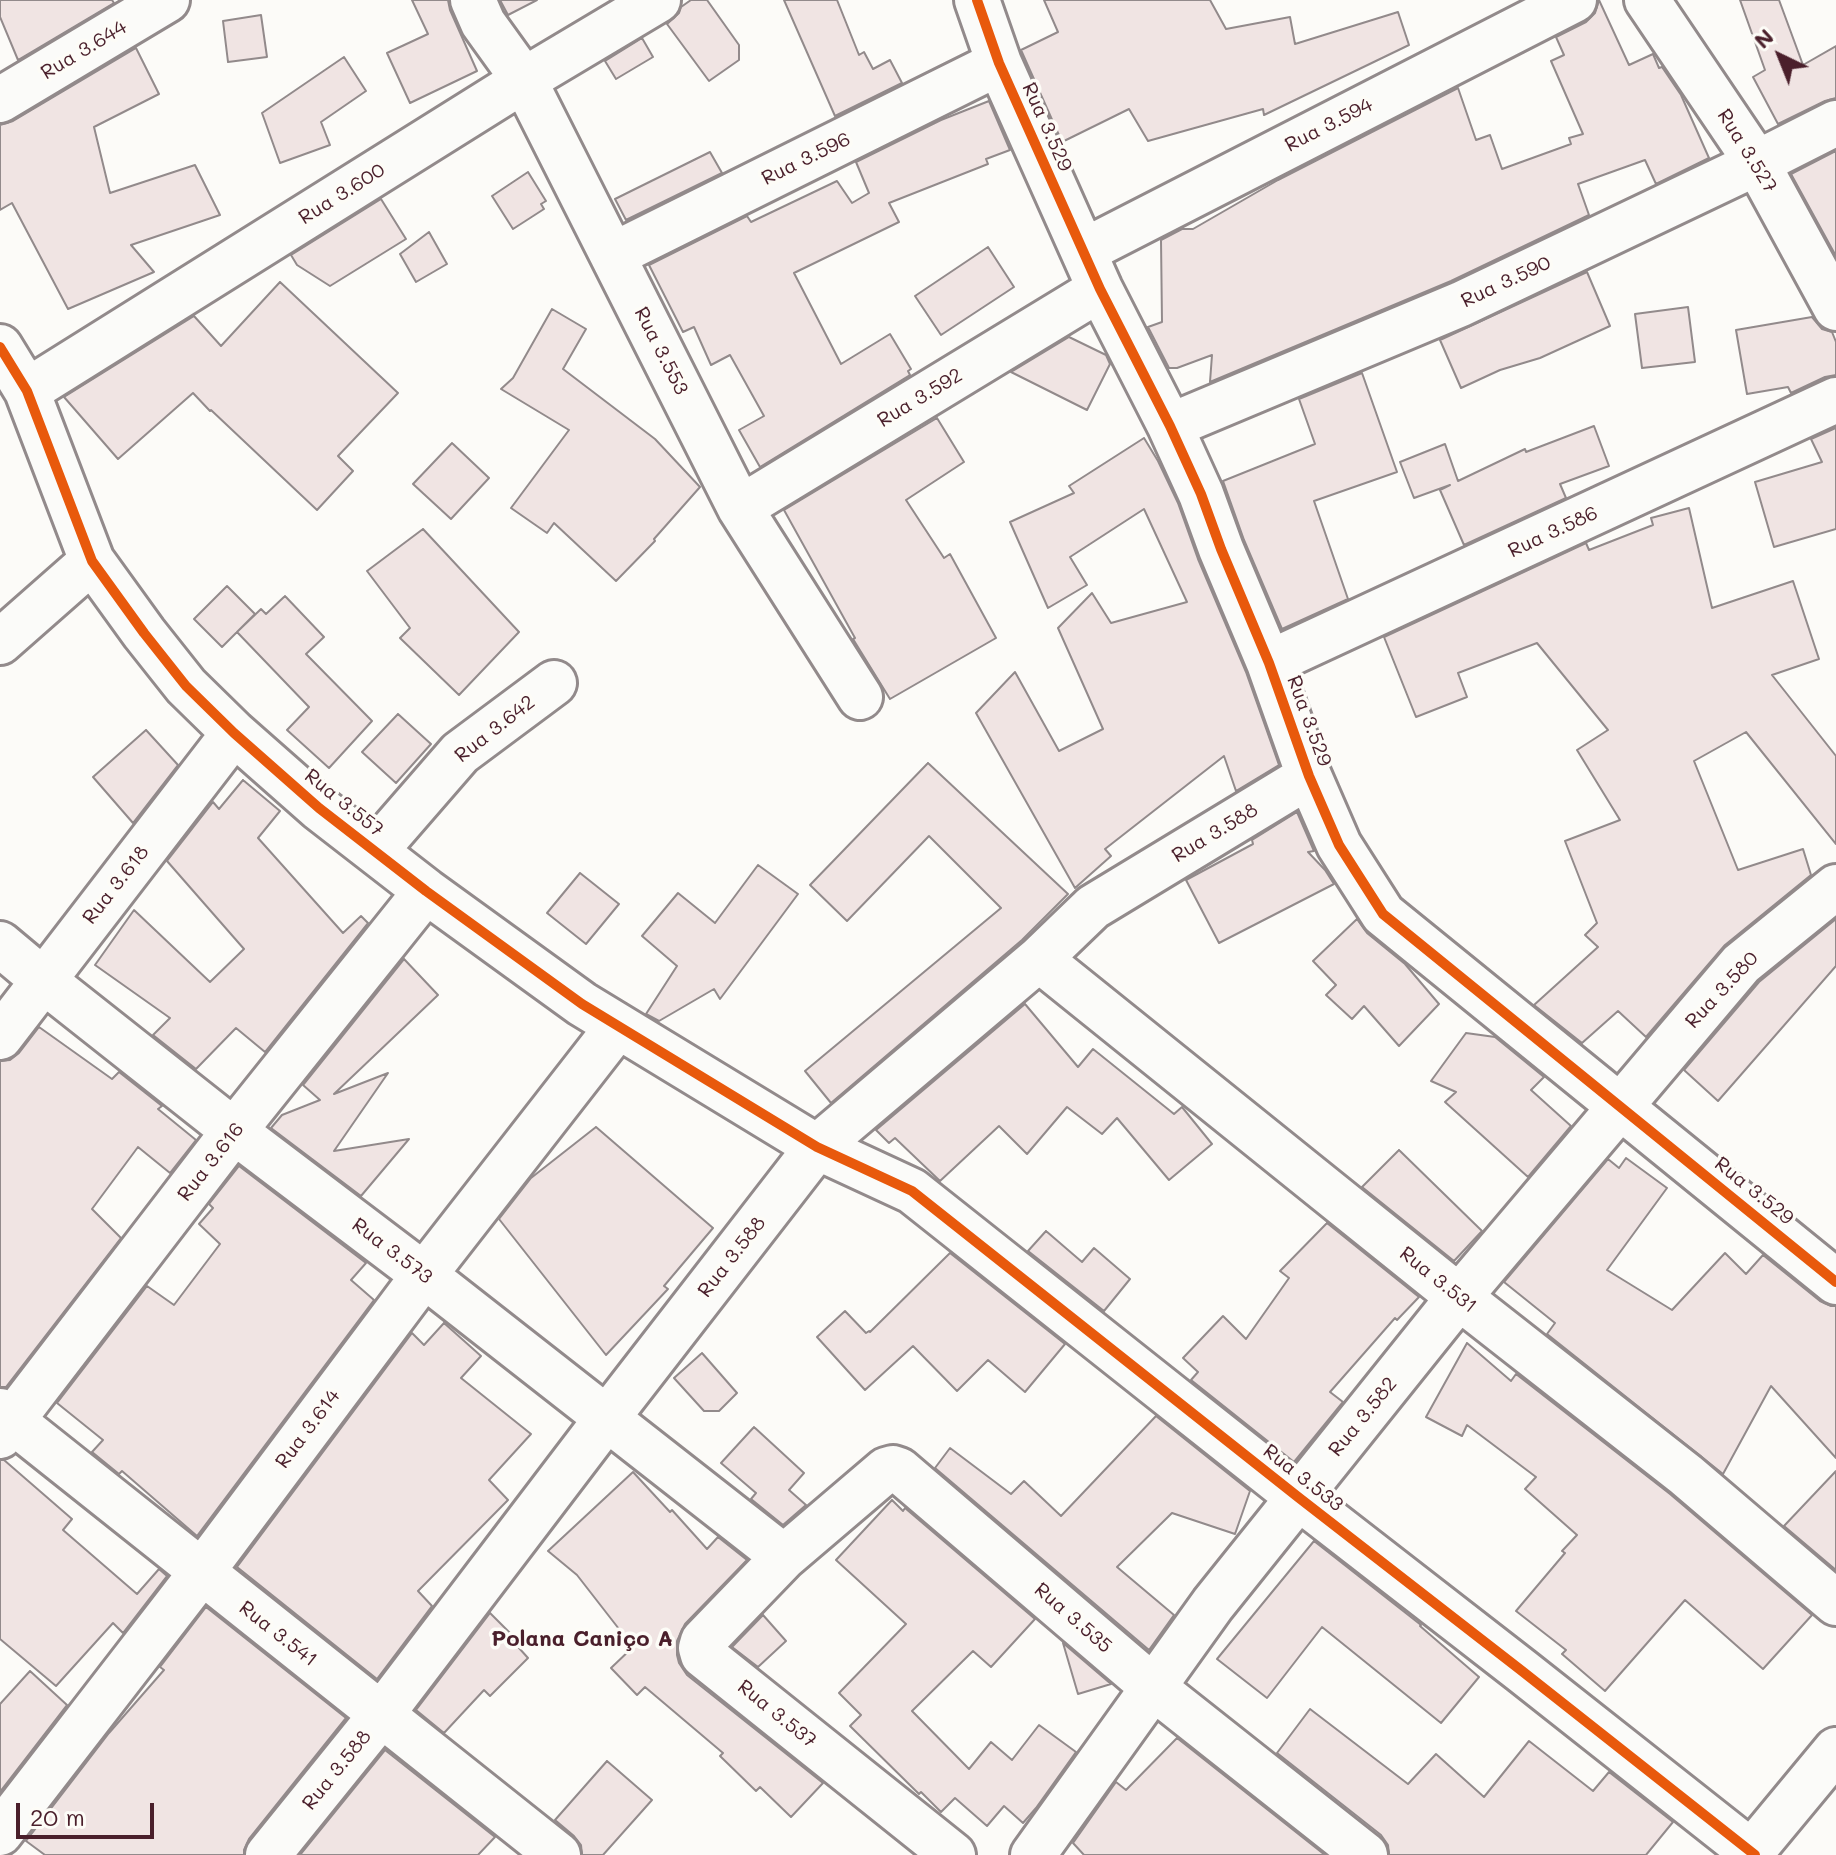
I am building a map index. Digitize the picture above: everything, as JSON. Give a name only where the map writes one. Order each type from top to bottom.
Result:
[{"type":"street","name":"Rua 3.644","points":[[0,100],[167,0]]},
{"type":"street","name":"Rua 3.553","points":[[473,0],[483,23],[524,80],[740,508],[860,697]]},
{"type":"street","name":"Rua 3.600","points":[[27,391],[524,80],[658,0]]},
{"type":"street","name":"Rua 3.594","points":[[1092,270],[1574,0]]},
{"type":"street","name":"Rua 3.527","points":[[1647,0],[1757,163],[1836,308]]},
{"type":"street","name":"Rua 3.529","points":[[987,4],[999,63],[1092,270],[1201,494],[1269,663],[1309,776],[1339,845],[1383,914],[1836,1282]]},
{"type":"street","name":"Rua 3.596","points":[[613,255],[999,63]]},
{"type":"street","name":"Rua 3.590","points":[[1170,426],[1461,304],[1836,123]]},
{"type":"street","name":"Rua 3.592","points":[[740,508],[1092,270]]},
{"type":"street","name":"Rua 3.557","points":[[0,347],[27,391],[92,561],[186,686],[319,808],[426,891],[582,1004],[817,1147]]},
{"type":"street","name":"Rua 3.586","points":[[1269,663],[1836,400]]},
{"type":"street","points":[[0,642],[92,561]]},
{"type":"street","name":"Rua 3.642","points":[[375,851],[460,753],[554,683]]},
{"type":"street","name":"Rua 3.618","points":[[0,1037],[234,733]]},
{"type":"street","name":"Rua 3.588","points":[[268,1855],[381,1715],[817,1147],[1039,959],[1093,907],[1309,776]]},
{"type":"street","name":"Rua 3.580","points":[[1621,1105],[1741,964],[1836,887]]},
{"type":"street","name":"Rua 3.616","points":[[4,1422],[426,891]]},
{"type":"street","name":"Rua 3.573","points":[[0,944],[234,1131],[424,1275],[784,1557]]},
{"type":"street","name":"Rua 3.531","points":[[1039,959],[1686,1475],[1836,1603]]},
{"type":"street","name":"Rua 3.614","points":[[0,1836],[424,1275],[618,1026]]},
{"type":"street","name":"Rua 3.582","points":[[1033,1855],[1213,1604],[1459,1297],[1621,1105]]},
{"type":"street","name":"Rua 3.533","points":[[817,1147],[912,1191],[1752,1854]]},
{"type":"street","name":"Rua 3.541","points":[[4,1422],[558,1855]]},
{"type":"street","name":"Rua 3.535","points":[[784,1557],[886,1470],[899,1470],[1154,1688],[1365,1855]]},
{"type":"street","name":"Rua 3.537","points":[[784,1557],[703,1641],[703,1655],[953,1855]]},
{"type":"street","points":[[1752,1854],[1836,1750]]},
{"type":"street","points":[[0,1836],[23,1855]]},
{"type":"building","points":[[0,0],[112,0],[114,3],[18,60],[0,17]]},
{"type":"building","points":[[412,0],[448,0],[477,71],[410,103],[387,53],[428,34]]},
{"type":"building","points":[[500,0],[537,0],[508,15]]},
{"type":"building","points":[[691,0],[707,0],[739,45],[739,60],[709,81],[667,24]]},
{"type":"building","points":[[784,0],[837,0],[859,55],[864,52],[873,69],[890,60],[902,83],[835,116]]},
{"type":"building","points":[[1044,0],[1210,0],[1226,29],[1290,17],[1295,44],[1398,12],[1409,45],[1264,115],[1263,109],[1148,141],[1129,109],[1062,142],[1021,50],[1058,32]]},
{"type":"building","points":[[1599,0],[1629,65],[1653,54],[1659,68],[1662,67],[1681,95],[1709,158],[1656,184],[1645,160],[1578,184],[1589,215],[1451,281],[1210,382],[1212,355],[1169,368],[1148,327],[1162,322],[1161,240],[1182,229],[1193,229],[1278,180],[1458,88],[1476,140],[1490,135],[1502,169],[1571,144],[1569,138],[1583,134],[1551,61],[1564,55],[1556,37],[1586,22],[1595,13]]},
{"type":"building","points":[[1740,0],[1779,0],[1803,65],[1836,46],[1836,98],[1778,124],[1753,77],[1765,70]]},
{"type":"building","points":[[261,15],[267,57],[228,62],[223,21]]},
{"type":"building","points":[[642,38],[653,57],[616,79],[605,61]]},
{"type":"building","points":[[136,48],[159,94],[94,127],[110,193],[195,165],[220,215],[131,245],[154,272],[68,309],[12,203],[0,210],[0,125],[13,121]]},
{"type":"building","points":[[344,57],[366,91],[321,122],[330,145],[280,163],[262,113]]},
{"type":"building","points":[[989,101],[1010,150],[986,159],[988,164],[889,203],[899,222],[794,273],[841,364],[890,334],[911,369],[908,371],[910,375],[760,467],[739,430],[764,416],[730,355],[711,365],[694,327],[683,332],[649,265],[747,216],[751,222],[837,181],[852,203],[869,193],[856,162],[941,120]]},
{"type":"building","points":[[1836,151],[1836,256],[1791,174]]},
{"type":"building","points":[[710,152],[722,173],[626,220],[615,199]]},
{"type":"building","points":[[528,172],[546,201],[541,204],[544,209],[513,229],[492,196]]},
{"type":"building","points":[[381,199],[406,239],[330,286],[297,265],[291,255]]},
{"type":"building","points":[[429,232],[447,264],[416,282],[400,254]]},
{"type":"building","points":[[988,247],[1014,287],[941,335],[915,296]]},
{"type":"building","points":[[1587,272],[1610,326],[1540,358],[1500,370],[1461,388],[1440,340]]},
{"type":"building","points":[[280,282],[398,393],[338,456],[353,471],[317,510],[193,393],[118,459],[64,397],[194,316],[221,346]]},
{"type":"building","points":[[1688,307],[1695,362],[1642,368],[1635,314]]},
{"type":"building","points":[[552,309],[586,329],[563,369],[655,439],[700,487],[655,541],[616,581],[554,523],[547,533],[511,508],[569,430],[501,389],[513,378]]},
{"type":"building","points":[[1812,317],[1822,329],[1832,332],[1836,342],[1836,375],[1791,393],[1788,387],[1747,394],[1736,330]]},
{"type":"building","points":[[1069,337],[1106,355],[1110,364],[1087,410],[1011,372]]},
{"type":"building","points":[[1362,373],[1397,472],[1314,501],[1348,599],[1282,629],[1223,481],[1315,444],[1299,399]]},
{"type":"building","points":[[937,418],[964,462],[906,500],[944,558],[950,554],[996,638],[890,699],[853,639],[784,510]]},
{"type":"building","points":[[1594,426],[1609,466],[1560,484],[1566,498],[1464,545],[1440,490],[1450,485],[1414,498],[1400,462],[1445,444],[1458,481],[1525,449],[1526,452]]},
{"type":"building","points":[[1836,428],[1836,529],[1774,547],[1755,482],[1822,462],[1811,439]]},
{"type":"building","points":[[1144,438],[1178,503],[1246,672],[1279,765],[1236,791],[1224,756],[1105,849],[1111,856],[1075,888],[976,713],[1015,672],[1059,751],[1103,729],[1058,628],[1092,593],[1111,623],[1187,602],[1144,509],[1070,557],[1087,585],[1048,608],[1010,522],[1074,493],[1069,486]]},
{"type":"building","points":[[452,443],[489,478],[451,519],[413,484]]},
{"type":"building","points":[[1689,508],[1712,608],[1793,581],[1819,659],[1772,675],[1836,756],[1836,844],[1746,732],[1694,761],[1738,870],[1803,849],[1811,875],[1725,945],[1646,1037],[1618,1011],[1582,1043],[1534,1005],[1598,947],[1585,935],[1597,923],[1565,841],[1620,820],[1577,750],[1608,730],[1537,643],[1458,673],[1467,697],[1416,717],[1384,637],[1586,543],[1589,550],[1653,525],[1651,518]]},
{"type":"building","points":[[423,529],[519,632],[459,695],[400,638],[410,628],[367,571]]},
{"type":"building","points":[[227,586],[255,614],[222,647],[194,619]]},
{"type":"building","points":[[285,596],[324,637],[306,654],[372,721],[329,768],[287,730],[309,707],[237,632],[261,609],[266,614]]},
{"type":"building","points":[[398,714],[431,744],[396,783],[362,752]]},
{"type":"building","points":[[146,730],[178,765],[133,823],[93,777]]},
{"type":"building","points":[[928,763],[1068,894],[1022,940],[831,1103],[805,1071],[1001,908],[929,836],[847,921],[810,885]]},
{"type":"building","points":[[243,780],[280,811],[258,838],[343,933],[361,916],[368,923],[265,1052],[236,1028],[196,1069],[153,1035],[170,1018],[95,965],[134,910],[210,982],[244,949],[167,861],[213,802],[219,809]]},
{"type":"building","points":[[1297,812],[1314,851],[1308,852],[1334,884],[1219,943],[1186,880],[1253,844],[1252,840]]},
{"type":"building","points":[[758,865],[798,894],[720,999],[714,989],[659,1021],[646,1014],[677,966],[642,936],[678,893],[715,923]]},
{"type":"building","points":[[580,873],[619,904],[586,944],[547,913]]},
{"type":"building","points":[[1357,919],[1367,933],[1405,964],[1439,1004],[1399,1046],[1364,1006],[1352,1019],[1326,995],[1336,985],[1313,961]]},
{"type":"building","points":[[1836,919],[1836,966],[1718,1101],[1684,1070],[1759,982]]},
{"type":"building","points":[[404,959],[438,995],[334,1094],[388,1073],[334,1151],[409,1139],[361,1196],[271,1128],[282,1115],[320,1100],[303,1085]]},
{"type":"building","points":[[1025,1004],[1078,1067],[1093,1049],[1174,1114],[1182,1107],[1212,1144],[1169,1180],[1117,1118],[1102,1134],[1067,1107],[1027,1154],[999,1126],[940,1181],[895,1138],[889,1143],[876,1130]]},
{"type":"building","points":[[39,1027],[112,1079],[119,1072],[162,1106],[158,1109],[196,1140],[170,1173],[138,1147],[92,1209],[121,1238],[6,1387],[0,1387],[0,1061],[10,1060],[19,1053]]},
{"type":"building","points":[[1466,1033],[1495,1037],[1544,1077],[1531,1090],[1571,1126],[1528,1177],[1445,1102],[1456,1092],[1431,1081]]},
{"type":"building","points":[[596,1127],[713,1228],[664,1286],[668,1289],[606,1355],[499,1219],[531,1178]]},
{"type":"building","points":[[1399,1150],[1482,1231],[1454,1261],[1362,1187]]},
{"type":"building","points":[[1626,1158],[1667,1188],[1607,1270],[1672,1310],[1725,1253],[1746,1274],[1763,1255],[1820,1301],[1836,1306],[1836,1458],[1771,1386],[1723,1474],[1547,1334],[1555,1323],[1504,1282],[1608,1159],[1619,1168]]},
{"type":"building","points":[[239,1166],[366,1263],[351,1280],[374,1300],[197,1536],[122,1471],[119,1474],[92,1452],[103,1440],[57,1403],[147,1286],[174,1305],[220,1244],[199,1224],[213,1208],[209,1204]]},
{"type":"building","points":[[1327,1223],[1419,1297],[1397,1320],[1395,1318],[1330,1392],[1343,1402],[1294,1462],[1191,1380],[1198,1372],[1183,1358],[1223,1316],[1246,1339],[1289,1278],[1280,1271]]},
{"type":"building","points":[[1046,1231],[1082,1262],[1094,1248],[1130,1279],[1104,1311],[1028,1251]]},
{"type":"building","points":[[950,1253],[1065,1344],[1025,1392],[988,1360],[957,1391],[913,1346],[865,1390],[817,1337],[845,1311],[866,1333],[870,1332]]},
{"type":"building","points":[[444,1323],[481,1356],[461,1378],[531,1434],[489,1480],[508,1500],[418,1591],[432,1606],[377,1679],[237,1567],[412,1333],[424,1345]]},
{"type":"building","points":[[1467,1343],[1511,1381],[1516,1374],[1670,1494],[1812,1615],[1763,1669],[1685,1600],[1605,1691],[1562,1654],[1566,1650],[1516,1611],[1577,1535],[1525,1489],[1536,1477],[1467,1425],[1462,1436],[1426,1417]]},
{"type":"building","points":[[702,1353],[737,1393],[719,1411],[704,1411],[674,1378]]},
{"type":"building","points":[[1156,1416],[1250,1491],[1235,1534],[1172,1513],[1117,1567],[1174,1615],[1149,1650],[935,1468],[950,1448],[1011,1494],[1024,1481],[1061,1516]]},
{"type":"building","points":[[754,1427],[804,1473],[789,1490],[806,1505],[783,1525],[751,1499],[756,1493],[721,1463]]},
{"type":"building","points":[[0,1460],[4,1460],[72,1519],[63,1530],[137,1594],[159,1569],[167,1576],[123,1633],[113,1623],[56,1686],[0,1639]]},
{"type":"building","points":[[1836,1471],[1836,1570],[1784,1526]]},
{"type":"building","points":[[633,1472],[707,1549],[718,1537],[747,1560],[685,1624],[677,1641],[677,1655],[687,1675],[823,1783],[791,1817],[760,1787],[756,1791],[720,1756],[723,1753],[645,1687],[637,1695],[611,1668],[633,1647],[577,1575],[548,1551]]},
{"type":"building","points":[[892,1500],[1035,1619],[991,1667],[973,1651],[912,1711],[969,1769],[991,1742],[1012,1760],[1039,1725],[1076,1752],[1023,1823],[1004,1806],[987,1826],[955,1798],[941,1812],[850,1726],[861,1715],[839,1693],[906,1624],[836,1560]]},
{"type":"building","points":[[1314,1541],[1421,1625],[1479,1677],[1441,1723],[1322,1627],[1267,1698],[1217,1659]]},
{"type":"building","points":[[206,1607],[346,1718],[249,1839],[244,1855],[45,1855],[26,1841],[109,1733],[164,1670],[160,1667]]},
{"type":"building","points":[[490,1613],[513,1636],[510,1638],[528,1658],[490,1696],[484,1690],[444,1733],[416,1710]]},
{"type":"building","points":[[763,1615],[786,1641],[758,1667],[732,1647]]},
{"type":"building","points":[[1063,1643],[1111,1684],[1078,1694]]},
{"type":"building","points":[[30,1671],[67,1705],[0,1792],[0,1704]]},
{"type":"building","points":[[1310,1709],[1408,1784],[1436,1754],[1484,1797],[1529,1741],[1593,1791],[1609,1772],[1673,1822],[1646,1855],[1389,1855],[1388,1845],[1381,1835],[1277,1753]]},
{"type":"building","points":[[1177,1738],[1325,1855],[1084,1855],[1073,1843],[1116,1782],[1126,1790]]},
{"type":"building","points":[[385,1750],[495,1837],[478,1855],[300,1855]]},
{"type":"building","points":[[607,1761],[652,1800],[603,1855],[582,1855],[581,1845],[555,1820]]},
{"type":"cycle path","points":[[977,0],[999,63],[1100,289],[1201,494],[1269,663],[1309,776],[1339,845],[1383,914],[1836,1282]]},
{"type":"cycle path","points":[[0,347],[27,391],[92,561],[186,686],[319,808],[426,891],[582,1004],[817,1147],[912,1191],[1755,1855]]},
{"type":"district","name":"Polana Caniço A","points":[[582,1639]]}]
